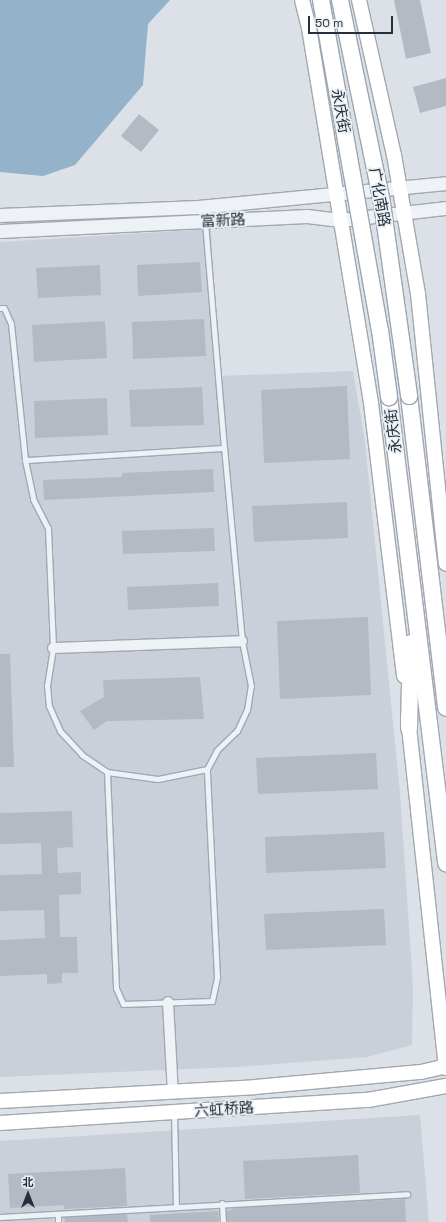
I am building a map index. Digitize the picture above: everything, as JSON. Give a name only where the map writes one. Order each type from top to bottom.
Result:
[{"type":"main road","points":[[302,0],[310,28],[335,192],[372,411],[389,538],[446,1066]]},
{"type":"main road","name":"永庆街","points":[[321,0],[378,322],[389,397],[446,864]]},
{"type":"main road","name":"广化南路","points":[[340,0],[382,203],[409,396]]},
{"type":"main road","points":[[359,0],[405,214],[429,387],[439,519],[446,564]]},
{"type":"main road","name":"永庆街","points":[[409,396],[446,708]]},
{"type":"main road","points":[[409,728],[412,586]]},
{"type":"main road","name":"六虹桥路","points":[[0,1101],[173,1093],[414,1072],[446,1066]]},
{"type":"main road","name":"六虹桥路","points":[[0,1123],[368,1100],[446,1086]]},
{"type":"street","name":"富新路","points":[[0,215],[198,207],[335,192],[446,183]]},
{"type":"street","name":"富新路","points":[[0,231],[308,216],[340,220],[405,214],[446,208]]},
{"type":"street","points":[[53,648],[242,641]]},
{"type":"street","points":[[168,1002],[173,1093]]},
{"type":"lane","points":[[107,772],[116,988],[123,1004],[212,1001],[217,977],[207,769],[217,750],[237,731],[247,710],[252,686],[242,641],[204,221]]},
{"type":"lane","points":[[0,308],[4,308],[11,324],[25,460],[33,499],[48,528],[53,648],[47,685],[49,706],[60,731],[77,750],[107,772],[158,779],[207,769]]},
{"type":"lane","points":[[25,460],[224,448]]},
{"type":"lane","points":[[174,1112],[176,1205]]},
{"type":"lane","points":[[0,1217],[176,1205],[407,1194]]},
{"type":"lane","points":[[222,1203],[223,1222]]},
{"type":"lane","points":[[58,1214],[58,1222]]},
{"type":"shaded area","points":[[211,229],[217,376],[353,371],[365,442],[400,793],[413,986],[412,1045],[367,1057],[236,1067],[0,1077],[0,242]]},
{"type":"shaded area","points":[[420,1115],[429,1222],[0,1222],[0,1141]]},
{"type":"water","points":[[0,0],[170,0],[148,24],[143,85],[75,165],[43,176],[0,172]]},
{"type":"building","points":[[394,0],[420,0],[431,53],[406,59]]},
{"type":"building","points":[[446,78],[446,106],[420,113],[413,87]]},
{"type":"building","points":[[139,114],[159,130],[141,152],[121,136]]},
{"type":"building","points":[[200,262],[202,292],[138,296],[137,265]]},
{"type":"building","points":[[100,265],[101,295],[38,298],[36,268]]},
{"type":"building","points":[[204,319],[206,356],[133,359],[132,322]]},
{"type":"building","points":[[105,321],[107,358],[34,362],[32,325]]},
{"type":"building","points":[[347,386],[350,459],[264,463],[261,390]]},
{"type":"building","points":[[202,387],[204,425],[131,427],[129,390]]},
{"type":"building","points":[[107,398],[108,435],[35,438],[34,401]]},
{"type":"building","points":[[213,469],[214,492],[44,500],[43,480],[122,477],[122,473]]},
{"type":"building","points":[[347,502],[348,538],[254,542],[252,506]]},
{"type":"building","points":[[214,528],[215,551],[123,554],[122,531]]},
{"type":"building","points":[[218,583],[219,606],[128,610],[127,587]]},
{"type":"building","points":[[368,617],[371,695],[280,699],[277,621]]},
{"type":"building","points":[[0,654],[10,654],[14,767],[0,767]]},
{"type":"building","points":[[200,677],[204,719],[107,721],[94,730],[80,711],[104,697],[103,680]]},
{"type":"building","points":[[376,753],[378,789],[258,794],[256,758]]},
{"type":"building","points":[[72,811],[73,847],[57,848],[58,873],[81,872],[81,894],[59,895],[60,937],[77,937],[78,973],[62,973],[62,983],[47,984],[47,974],[0,976],[0,940],[45,938],[44,910],[0,911],[0,875],[42,874],[41,843],[0,844],[0,813]]},
{"type":"building","points":[[384,832],[386,868],[266,873],[265,837]]},
{"type":"building","points":[[384,909],[386,945],[266,950],[264,914]]},
{"type":"building","points":[[358,1155],[360,1193],[245,1199],[243,1161]]},
{"type":"building","points":[[125,1168],[127,1206],[64,1209],[64,1205],[10,1208],[8,1174]]},
{"type":"building","points":[[405,1199],[406,1222],[227,1222],[226,1211],[232,1210],[232,1208]]},
{"type":"building","points":[[218,1211],[219,1222],[150,1222],[150,1215]]},
{"type":"building","points":[[127,1214],[128,1222],[65,1222],[64,1217]]}]
